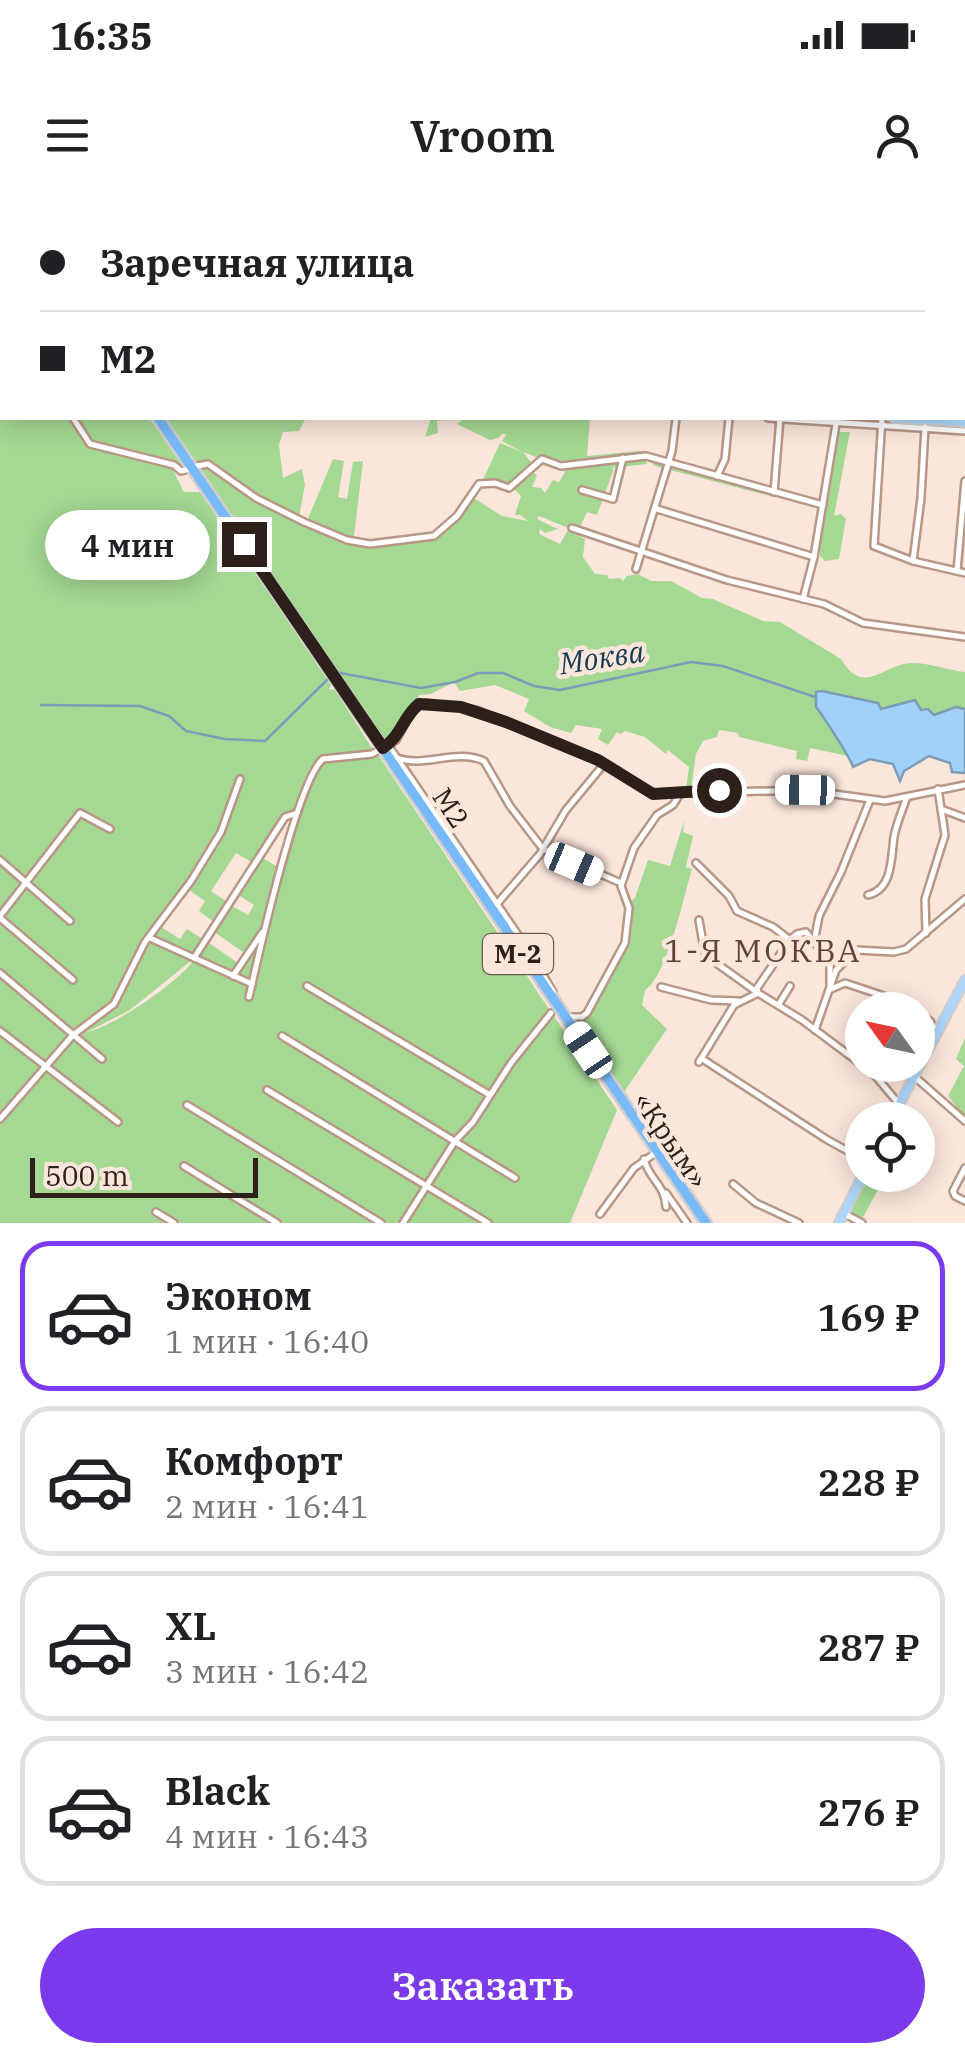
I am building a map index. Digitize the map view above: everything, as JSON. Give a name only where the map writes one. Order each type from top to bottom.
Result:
[{"type":"highway","name":"М-2","points":[[157,420],[191,468]]},
{"type":"highway","name":"«Крым»","points":[[191,468],[649,1157],[703,1223]]},
{"type":"highway","name":"М2","points":[[191,468],[384,748],[555,1010],[566,1017],[652,1142],[703,1223]]},
{"type":"main road","points":[[926,424],[965,422]]},
{"type":"main road","points":[[936,1034],[965,980]]},
{"type":"main road","points":[[838,1223],[855,1192]]},
{"type":"street","points":[[74,420],[90,444],[174,465],[181,471],[208,464],[256,498],[304,522],[347,540],[370,544],[434,536],[457,516],[479,484],[495,483],[510,488],[542,459],[561,466],[646,456],[822,505]]},
{"type":"street","points":[[636,569],[673,446],[676,420]]},
{"type":"street","points":[[717,476],[725,459],[729,420]]},
{"type":"street","points":[[774,492],[780,420]]},
{"type":"street","points":[[802,599],[814,557],[836,420],[926,424],[965,431]]},
{"type":"street","points":[[882,421],[874,546],[913,561],[961,572],[965,481]]},
{"type":"street","points":[[913,561],[926,424]]},
{"type":"street","points":[[582,490],[613,499],[623,458]]},
{"type":"street","points":[[656,509],[814,557]]},
{"type":"street","points":[[572,528],[642,554],[819,602],[863,623],[965,636]]},
{"type":"street","points":[[249,997],[297,813],[319,762],[334,756],[372,754],[384,748],[400,734],[414,707],[426,703],[476,710],[604,764],[653,794],[805,790],[870,800],[965,784]]},
{"type":"street","points":[[384,748],[396,758],[528,948],[555,1010],[455,1141],[404,1223]]},
{"type":"street","points":[[396,758],[408,762],[472,756],[484,761],[510,806],[542,849],[622,884]]},
{"type":"street","points":[[496,905],[604,764]]},
{"type":"street","points":[[0,1119],[73,1035],[114,1004],[149,937],[221,832],[240,780]]},
{"type":"street","points":[[926,933],[925,899],[945,836],[938,789]]},
{"type":"street","points":[[566,1017],[582,1017],[588,1012],[622,951],[629,908],[622,884],[634,848],[652,822],[680,794]]},
{"type":"street","points":[[868,895],[876,893],[885,882],[893,860],[894,834],[908,796]]},
{"type":"street","points":[[831,987],[830,962],[815,940],[814,928],[852,849],[870,800]]},
{"type":"street","points":[[941,809],[965,818]]},
{"type":"street","points":[[194,958],[285,817],[297,813]]},
{"type":"street","points":[[73,980],[0,917],[80,814],[110,829]]},
{"type":"street","points":[[0,860],[70,921]]},
{"type":"street","points":[[696,863],[729,896],[737,912],[774,926],[790,940]]},
{"type":"street","points":[[814,1030],[836,970],[856,950],[900,951],[965,899]]},
{"type":"street","points":[[698,920],[705,956],[779,1004],[873,1074],[897,1102]]},
{"type":"street","points":[[233,976],[266,926]]},
{"type":"street","points":[[758,993],[756,988],[761,979],[796,934],[806,932],[815,940]]},
{"type":"street","points":[[149,937],[252,984]]},
{"type":"street","points":[[0,973],[102,1059]]},
{"type":"street","points":[[831,987],[846,983],[872,992]]},
{"type":"street","points":[[308,986],[490,1096]]},
{"type":"street","points":[[779,1004],[790,986]]},
{"type":"street","points":[[661,987],[711,1000],[739,1000],[758,993]]},
{"type":"street","points":[[739,1000],[701,1061],[845,1150]]},
{"type":"street","points":[[0,1031],[118,1122]]},
{"type":"street","points":[[282,1036],[515,1178]]},
{"type":"street","points":[[921,1082],[965,1121]]},
{"type":"street","points":[[267,1090],[488,1223]]},
{"type":"street","points":[[186,1105],[381,1223]]},
{"type":"street","points":[[649,1157],[650,1174],[687,1223]]},
{"type":"street","points":[[600,1214],[649,1157]]},
{"type":"street","points":[[184,1166],[277,1223]]},
{"type":"street","points":[[965,1168],[953,1191],[965,1201]]},
{"type":"street","points":[[733,1184],[756,1202],[799,1223]]},
{"type":"street","points":[[665,1192],[666,1207]]},
{"type":"street","points":[[156,1212],[174,1223]]},
{"type":"street","points":[[844,1214],[862,1223]]},
{"type":"green space","points":[[0,420],[150,420],[183,466],[170,464],[184,492],[200,492],[373,750],[318,760],[295,812],[285,813],[253,863],[236,853],[211,891],[227,902],[214,922],[199,911],[205,901],[186,888],[148,940],[192,960],[130,1010],[87,1032],[113,1021],[145,1002],[195,959],[231,974],[196,958],[206,941],[241,965],[263,933],[314,771],[323,761],[378,755],[617,1110],[570,1223],[0,1223]]},
{"type":"green space","points":[[161,420],[305,420],[299,431],[283,432],[279,445],[283,478],[302,469],[305,485],[299,517],[250,492],[205,461],[192,465]]},
{"type":"green space","points":[[430,420],[450,420],[437,421],[438,433],[425,437]]},
{"type":"green space","points":[[462,420],[590,420],[587,456],[639,451],[647,464],[611,468],[614,469],[597,515],[587,512],[578,532],[539,516],[537,519],[558,529],[545,533],[540,529],[539,534],[560,544],[568,530],[585,539],[583,557],[595,574],[623,581],[638,574],[651,581],[671,581],[702,598],[763,621],[780,622],[841,659],[857,676],[874,676],[910,663],[965,672],[965,709],[932,714],[915,701],[881,709],[878,703],[822,691],[816,707],[848,756],[810,748],[807,761],[796,759],[797,751],[719,730],[717,737],[703,741],[696,754],[691,789],[686,789],[689,767],[645,737],[617,732],[608,745],[598,739],[602,729],[576,725],[571,733],[550,727],[524,711],[529,699],[495,685],[460,691],[454,682],[431,694],[419,695],[406,723],[383,743],[196,469],[210,467],[247,496],[364,545],[435,537],[453,523],[472,497],[502,516],[528,521],[515,515],[521,496],[514,489],[529,470],[537,475],[532,487],[545,493],[553,480],[559,482],[565,472],[562,467],[523,452],[531,462],[512,485],[482,482],[500,443],[522,452],[502,441],[506,435],[503,433],[490,440],[457,424]]},
{"type":"green space","points":[[838,432],[850,432],[834,516],[841,514],[846,519],[839,559],[825,561],[820,550],[815,557],[811,555]]},
{"type":"green space","points":[[650,454],[778,490],[774,497],[655,466],[648,459]]},
{"type":"green space","points":[[333,459],[344,461],[338,497],[347,499],[353,462],[363,461],[351,539],[307,521]]},
{"type":"green space","points":[[684,821],[683,832],[693,836],[686,867],[692,869],[667,953],[661,969],[645,990],[642,1005],[667,1029],[624,1092],[632,1115],[570,1018],[586,1016],[622,951],[628,903],[635,898],[648,860],[670,866]]},
{"type":"green space","points":[[261,857],[281,869],[265,926],[247,955],[213,931],[230,905],[248,915],[254,905],[237,894]]},
{"type":"green space","points":[[158,925],[180,939],[187,929],[204,940],[193,956],[153,938]]},
{"type":"green space","points":[[965,1038],[965,1117],[948,1096],[964,1066],[956,1059]]},
{"type":"green space","points":[[860,1192],[877,1192],[862,1219],[849,1213]]},
{"type":"water","points":[[816,692],[878,703],[881,709],[915,700],[921,710],[928,709],[934,715],[956,707],[965,709],[965,773],[952,772],[950,763],[929,756],[904,771],[900,781],[893,764],[870,759],[853,767],[816,707]]},
{"type":"waterway","name":"Моква","points":[[335,672],[421,688],[478,673],[503,673],[534,686],[560,690],[691,662],[723,666],[815,697]]},
{"type":"waterway","name":"Моква","points":[[41,705],[140,706],[169,716],[186,731],[225,739],[265,741],[330,677]]},
{"type":"district","name":"1-Я МОКВА","points":[[763,951]]},
{"type":"route","points":[[244,544],[383,748],[396,740],[419,704],[461,707],[598,760],[653,794],[719,790]]}]
